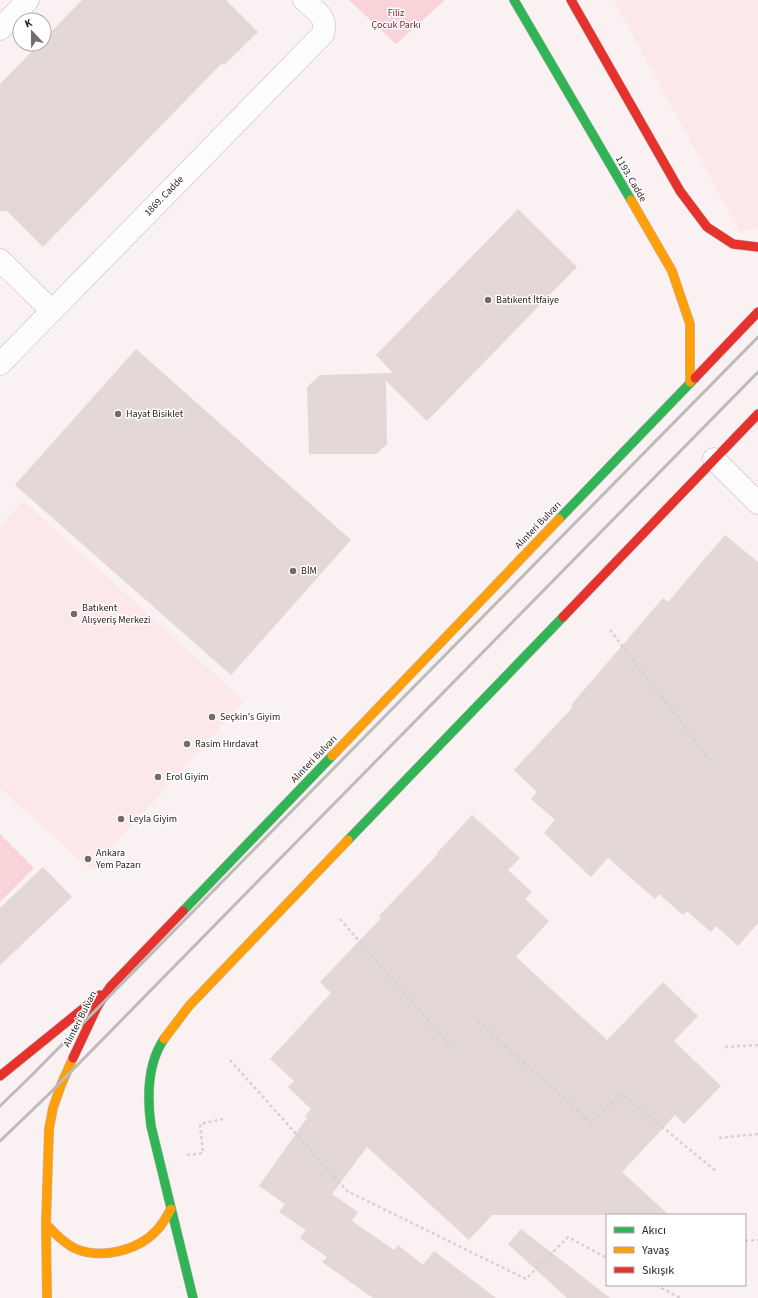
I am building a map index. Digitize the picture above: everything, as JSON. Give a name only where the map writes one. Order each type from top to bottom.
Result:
[{"type":"main road","name":"1193. Cadde","points":[[514,0],[672,271],[690,324],[690,382]]},
{"type":"main road","points":[[571,0],[680,191],[708,227],[733,244],[758,248]]},
{"type":"main road","name":"Alınteri Bulvarı","points":[[47,1298],[46,1224],[49,1129],[52,1108],[97,1007],[110,987],[758,312]]},
{"type":"main road","points":[[193,1298],[151,1126],[148,1104],[150,1074],[158,1048],[189,1006],[758,414]]},
{"type":"main road","points":[[0,1076],[110,987]]},
{"type":"main road","points":[[46,1224],[68,1244],[80,1250],[93,1253],[109,1252],[126,1249],[140,1243],[153,1234],[162,1224],[171,1209]]},
{"type":"street","points":[[0,29],[28,0]]},
{"type":"street","name":"1869. Cadde","points":[[0,364],[323,34],[325,26],[322,18],[304,0]]},
{"type":"street","points":[[0,260],[52,311]]},
{"type":"street","points":[[714,459],[758,503]]},
{"type":"path","points":[[610,630],[710,760]]},
{"type":"path","points":[[340,919],[453,1049]]},
{"type":"path","points":[[478,1021],[591,1123],[622,1094],[717,1172]]},
{"type":"path","points":[[725,1047],[758,1045]]},
{"type":"path","points":[[230,1060],[347,1191],[526,1279],[568,1237],[606,1257]]},
{"type":"path","points":[[204,1153],[200,1124],[223,1119]]},
{"type":"path","points":[[719,1138],[758,1134]]},
{"type":"path","points":[[746,1241],[758,1240]]},
{"type":"path","points":[[658,1286],[680,1298]]},
{"type":"shaded area","points":[[614,0],[758,0],[758,227],[740,232]]},
{"type":"shaded area","name":"Batıkent Alışveriş Merkezi","points":[[23,501],[244,701],[91,870],[0,788],[0,527]]},
{"type":"green space","name":"Filiz Çocuk Parkı","points":[[349,0],[445,0],[396,44]]},
{"type":"green space","points":[[0,834],[34,868],[0,902]]},
{"type":"building","points":[[82,0],[226,0],[258,32],[224,65],[222,63],[43,247],[7,211],[0,211],[0,84],[31,52],[52,52],[52,31]]},
{"type":"building","name":"Batıkent İtfaiye","points":[[518,209],[577,267],[427,421],[386,381],[387,444],[376,454],[309,454],[307,387],[320,375],[393,373],[376,355]]},
{"type":"building","points":[[136,349],[351,540],[231,675],[15,485]]},
{"type":"building","points":[[725,535],[758,562],[758,923],[738,946],[716,926],[711,932],[687,911],[683,915],[659,894],[655,899],[608,858],[591,877],[544,833],[555,820],[531,799],[537,792],[514,770],[573,707],[571,705],[663,598],[668,602]]},
{"type":"building","points":[[472,815],[520,858],[508,870],[532,892],[525,899],[549,921],[516,957],[607,1040],[663,982],[698,1016],[674,1041],[721,1086],[684,1124],[675,1115],[622,1172],[668,1214],[492,1215],[469,1240],[367,1147],[332,1194],[358,1212],[352,1221],[394,1250],[398,1245],[423,1265],[434,1251],[496,1298],[373,1298],[322,1262],[327,1257],[300,1238],[306,1230],[279,1212],[285,1204],[259,1186],[307,1118],[305,1116],[311,1109],[288,1087],[294,1081],[270,1059],[331,993],[320,982],[381,918],[379,916],[438,854],[437,853]]},
{"type":"building","points":[[43,867],[72,897],[0,965],[0,908]]},
{"type":"building","points":[[521,1229],[610,1298],[567,1298],[508,1244]]},
{"type":"railway","points":[[0,1106],[758,337]]},
{"type":"railway","points":[[0,1141],[48,1095],[758,372]]},
{"type":"traffic: fast","points":[[514,0],[631,200]]},
{"type":"traffic: fast","points":[[559,519],[695,378]]},
{"type":"traffic: fast","points":[[348,840],[563,617]]},
{"type":"traffic: fast","points":[[183,911],[332,756]]},
{"type":"traffic: fast","points":[[164,1039],[158,1049],[151,1070],[149,1092],[151,1126],[193,1298]]},
{"type":"traffic: slow","points":[[631,200],[672,271],[690,324],[690,382]]},
{"type":"traffic: slow","points":[[332,756],[559,519]]},
{"type":"traffic: slow","points":[[164,1039],[189,1006],[348,840]]},
{"type":"traffic: slow","points":[[47,1298],[46,1224],[49,1129],[53,1108],[73,1058]]},
{"type":"traffic: slow","points":[[46,1224],[59,1237],[74,1248],[84,1252],[107,1253],[129,1248],[149,1237],[165,1220],[171,1209]]},
{"type":"traffic: jam","points":[[571,0],[680,191],[707,227],[733,244],[758,247]]},
{"type":"traffic: jam","points":[[695,378],[758,312]]},
{"type":"traffic: jam","points":[[563,617],[758,414]]},
{"type":"traffic: jam","points":[[73,1058],[97,1007],[110,987],[183,911]]},
{"type":"traffic: jam","points":[[0,1076],[100,995]]},
{"type":"place","name":"Batıkent İtfaiye","points":[[488,300]]},
{"type":"place","name":"Hayat Bisiklet","points":[[118,414]]},
{"type":"place","name":"BİM","points":[[293,571]]},
{"type":"place","name":"Batıkent Alışveriş Merkezi","points":[[74,614]]},
{"type":"place","name":"Seçkin's Giyim","points":[[212,717]]},
{"type":"place","name":"Rasim Hırdavat","points":[[187,744]]},
{"type":"place","name":"Erol Giyim","points":[[158,777]]},
{"type":"place","name":"Leyla Giyim","points":[[121,819]]},
{"type":"place","name":"Ankara Yem Pazarı","points":[[88,859]]}]
